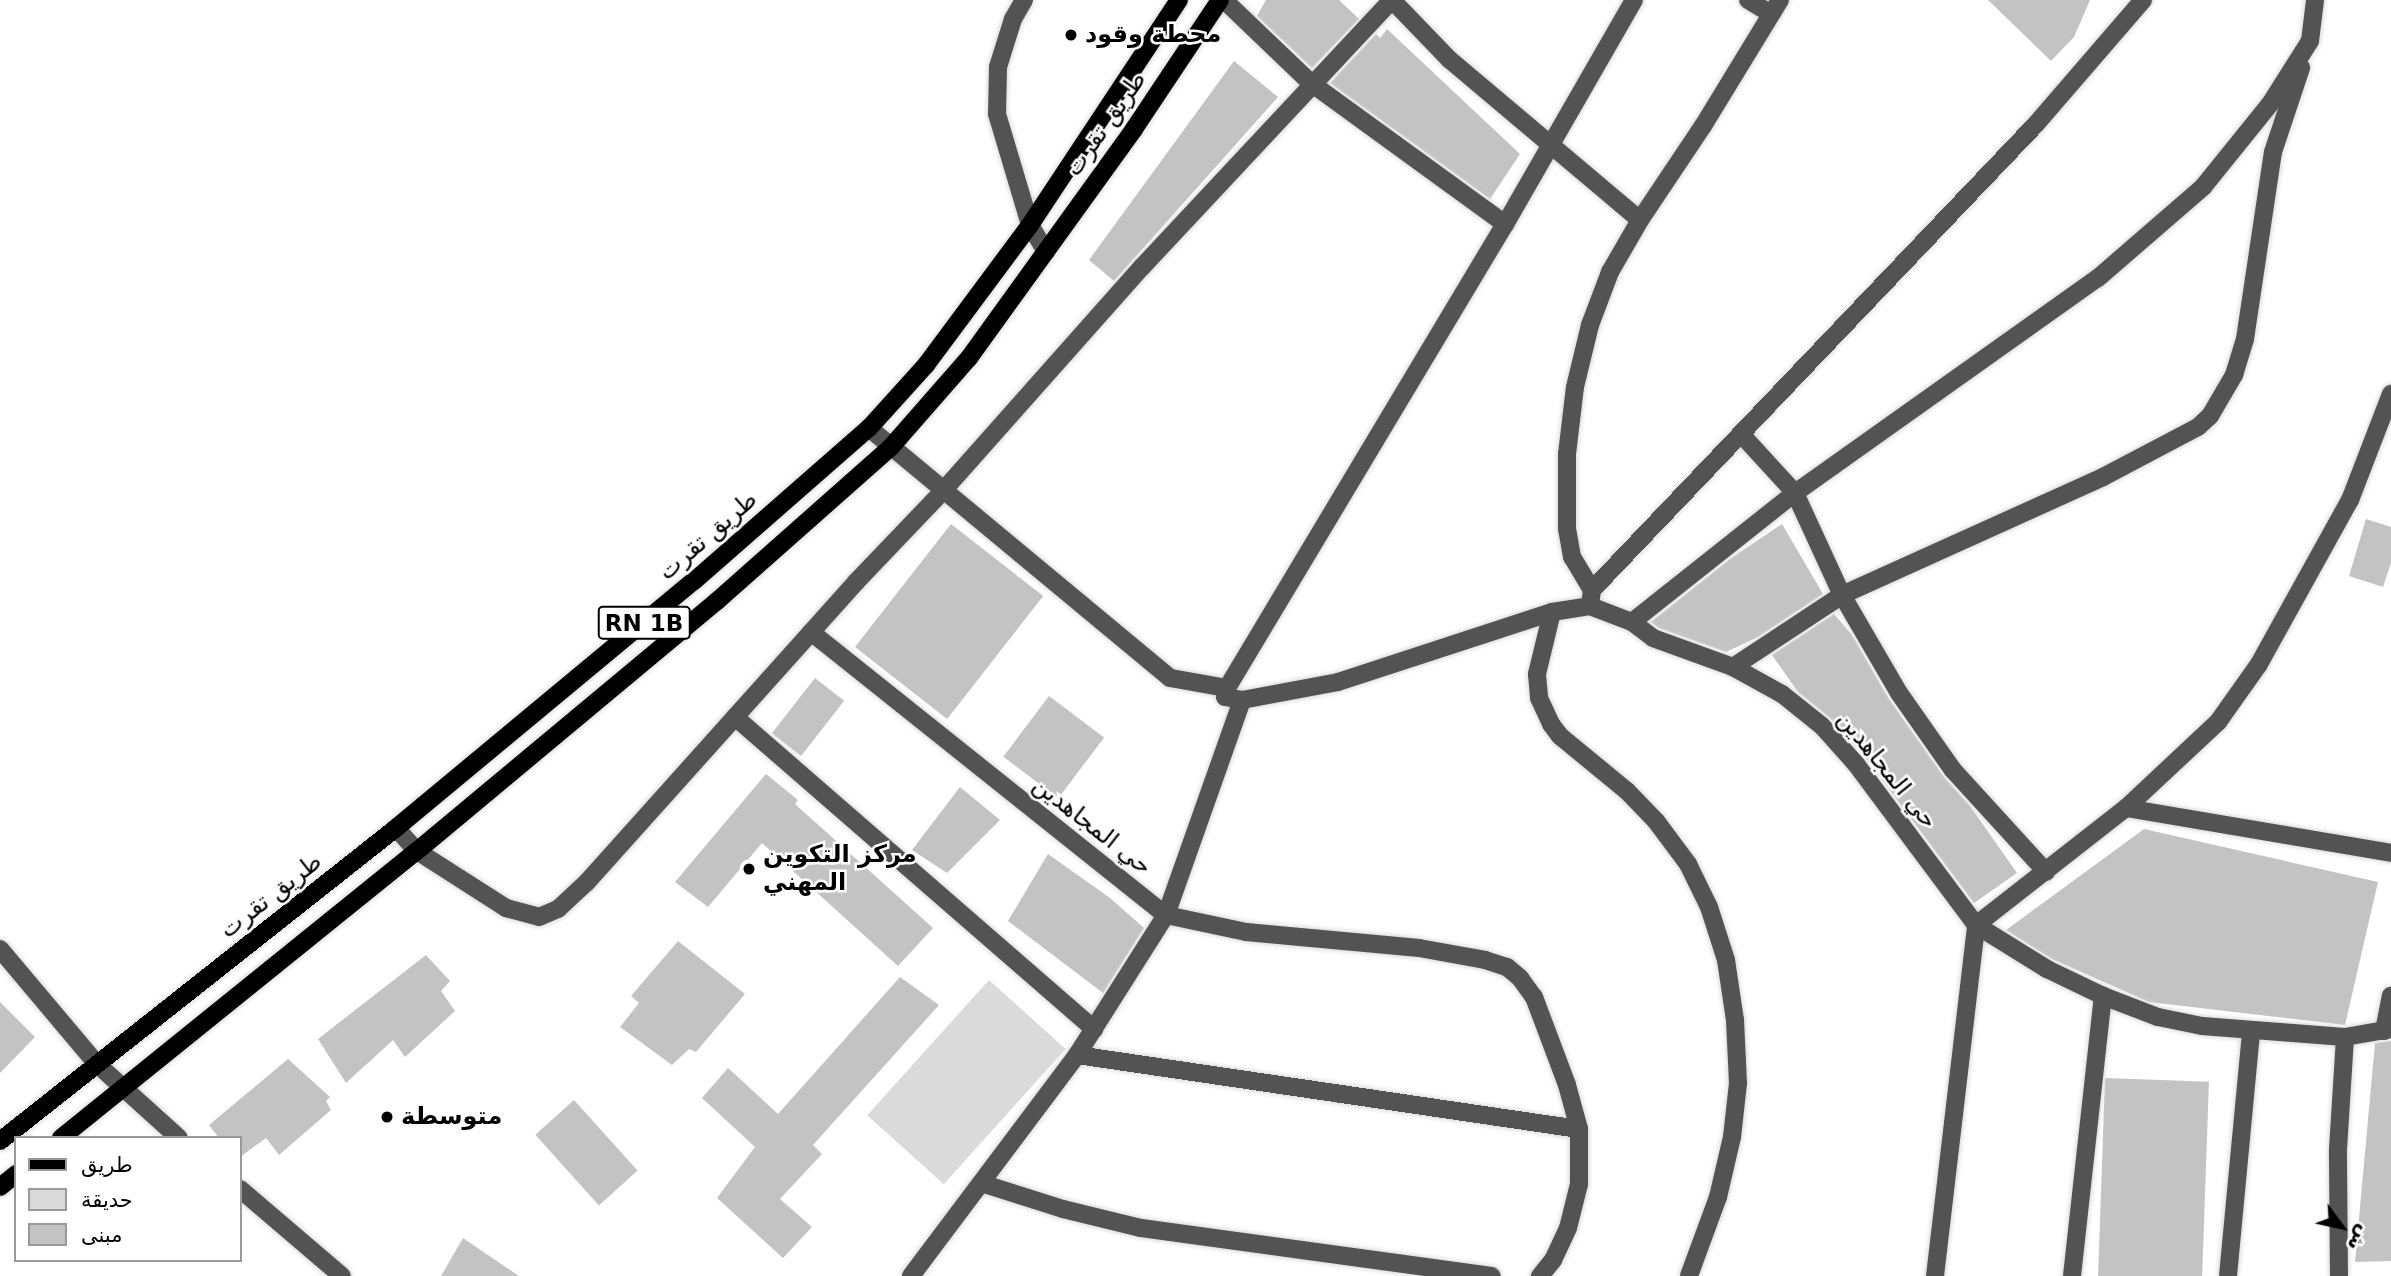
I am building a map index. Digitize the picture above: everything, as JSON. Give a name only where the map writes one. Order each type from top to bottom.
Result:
[{"type":"main road","name":"طريق تقرت","points":[[0,1141],[396,828],[694,581],[869,428],[926,365],[1030,225],[1179,0]]},
{"type":"main road","name":"طريق تقرت","points":[[63,1136],[417,851],[717,601],[891,447],[969,358],[1135,130],[1222,0]]},
{"type":"main road","points":[[0,1187],[14,1176]]},
{"type":"street","points":[[1024,0],[1013,19],[998,67],[997,114],[1030,225],[1046,252]]},
{"type":"street","points":[[1222,0],[1311,83],[1505,224]]},
{"type":"street","points":[[396,828],[417,851],[506,908],[539,917],[558,909],[587,882],[1311,83],[1392,0],[1450,60],[1640,220]]},
{"type":"street","points":[[1242,700],[1225,697],[1227,688],[1505,224],[1634,0]]},
{"type":"street","points":[[1748,0],[1776,7],[1640,220],[1610,272],[1590,326],[1575,387],[1567,454],[1567,529],[1572,557],[1591,598],[1741,434],[2036,124],[2143,0]]},
{"type":"street","points":[[1733,667],[1842,595],[2103,477],[2199,427],[2210,416],[2234,375],[2245,340],[2273,152],[2310,41],[2315,0]]},
{"type":"street","points":[[1632,622],[1795,493],[2098,278],[2193,196],[2270,104],[2310,41]]},
{"type":"street","points":[[1935,1276],[1976,925],[2126,808],[2218,722],[2259,664],[2350,500],[2391,394]]},
{"type":"street","points":[[869,428],[942,492],[1170,678],[1227,688]]},
{"type":"street","points":[[1741,434],[1795,493],[1842,595],[1899,693],[1952,770],[2046,872]]},
{"type":"street","name":"حي المجاهدين","points":[[811,632],[1166,915],[1242,700],[1338,682],[1591,598],[1653,638],[1733,667],[1782,694],[1822,726],[1856,764],[1976,925],[2047,969],[2103,996],[2158,1017],[2251,1031],[2345,1037],[2387,1030]]},
{"type":"street","points":[[1552,612],[1537,674],[1539,698],[1551,724],[1560,736],[1627,791],[1656,821],[1688,864],[1709,907],[1726,960],[1735,1020],[1738,1083],[1733,1126],[1718,1197],[1689,1276]]},
{"type":"street","points":[[735,717],[1094,1029]]},
{"type":"street","points":[[2126,808],[2391,853]]},
{"type":"street","points":[[911,1276],[1077,1055],[1166,915],[1247,932],[1419,948],[1507,967],[1520,978],[1534,998],[1567,1085],[1578,1129],[1579,1184],[1568,1228],[1553,1260],[1540,1276]]},
{"type":"street","points":[[0,949],[97,1064],[177,1136]]},
{"type":"street","points":[[2072,1276],[2103,996]]},
{"type":"street","points":[[2387,1030],[2391,996]]},
{"type":"street","points":[[2228,1276],[2251,1031]]},
{"type":"street","points":[[2339,1276],[2338,1149],[2345,1037]]},
{"type":"street","points":[[1077,1055],[1578,1129]]},
{"type":"street","points":[[981,1183],[1063,1209],[1141,1228],[1492,1276]]},
{"type":"street","points":[[242,1191],[342,1276]]},
{"type":"green space","points":[[989,980],[1066,1049],[944,1184],[867,1115]]},
{"type":"building","points":[[1266,0],[1339,0],[1359,19],[1312,68],[1257,16]]},
{"type":"building","points":[[1988,0],[2090,0],[2074,37],[2051,61]]},
{"type":"building","points":[[1387,29],[1520,154],[1490,199],[1330,83],[1376,34],[1380,38]]},
{"type":"building","points":[[1234,61],[1278,97],[1114,281],[1089,260]]},
{"type":"building","points":[[2366,519],[2391,527],[2391,563],[2383,587],[2349,576]]},
{"type":"building","points":[[951,524],[1043,596],[947,719],[855,647]]},
{"type":"building","points":[[1782,524],[1823,594],[1758,637],[1726,652],[1659,628],[1651,622],[1730,559]]},
{"type":"building","points":[[1834,614],[1852,635],[1889,699],[1944,777],[1970,806],[2017,873],[1974,903],[1865,757],[1830,718],[1798,692],[1772,655]]},
{"type":"building","points":[[815,678],[844,701],[801,756],[772,733]]},
{"type":"building","points":[[1049,696],[1104,738],[1058,798],[1003,757]]},
{"type":"building","points":[[766,774],[798,800],[795,804],[933,928],[898,966],[762,843],[708,907],[675,882]]},
{"type":"building","points":[[960,787],[1000,820],[947,873],[912,850]]},
{"type":"building","points":[[2144,829],[2378,882],[2345,1025],[2149,1002],[2052,959],[2006,930]]},
{"type":"building","points":[[1048,854],[1110,898],[1144,928],[1103,993],[1008,921]]},
{"type":"building","points":[[678,941],[745,994],[696,1052],[689,1049],[672,1065],[620,1027],[639,1003],[631,996]]},
{"type":"building","points":[[426,955],[450,981],[441,991],[455,1011],[405,1057],[393,1040],[346,1083],[318,1039]]},
{"type":"building","points":[[900,977],[939,1005],[813,1145],[822,1154],[780,1199],[812,1227],[783,1258],[717,1198],[755,1147],[702,1098],[728,1068],[778,1114]]},
{"type":"building","points":[[0,1002],[35,1037],[0,1073]]},
{"type":"building","points":[[2391,1041],[2391,1261],[2355,1262],[2375,1043]]},
{"type":"building","points":[[288,1059],[330,1097],[326,1101],[331,1110],[279,1155],[266,1138],[242,1156],[242,1136],[217,1136],[209,1125]]},
{"type":"building","points":[[2105,1078],[2209,1082],[2202,1276],[2098,1276]]},
{"type":"building","points":[[574,1100],[638,1171],[599,1205],[535,1135]]},
{"type":"building","points":[[463,1238],[519,1276],[441,1276]]},
{"type":"place","name":"محطة وقود","points":[[1071,35]]},
{"type":"place","name":"مركز التكوين المهني","points":[[749,869]]},
{"type":"place","name":"متوسطة","points":[[387,1117]]}]
